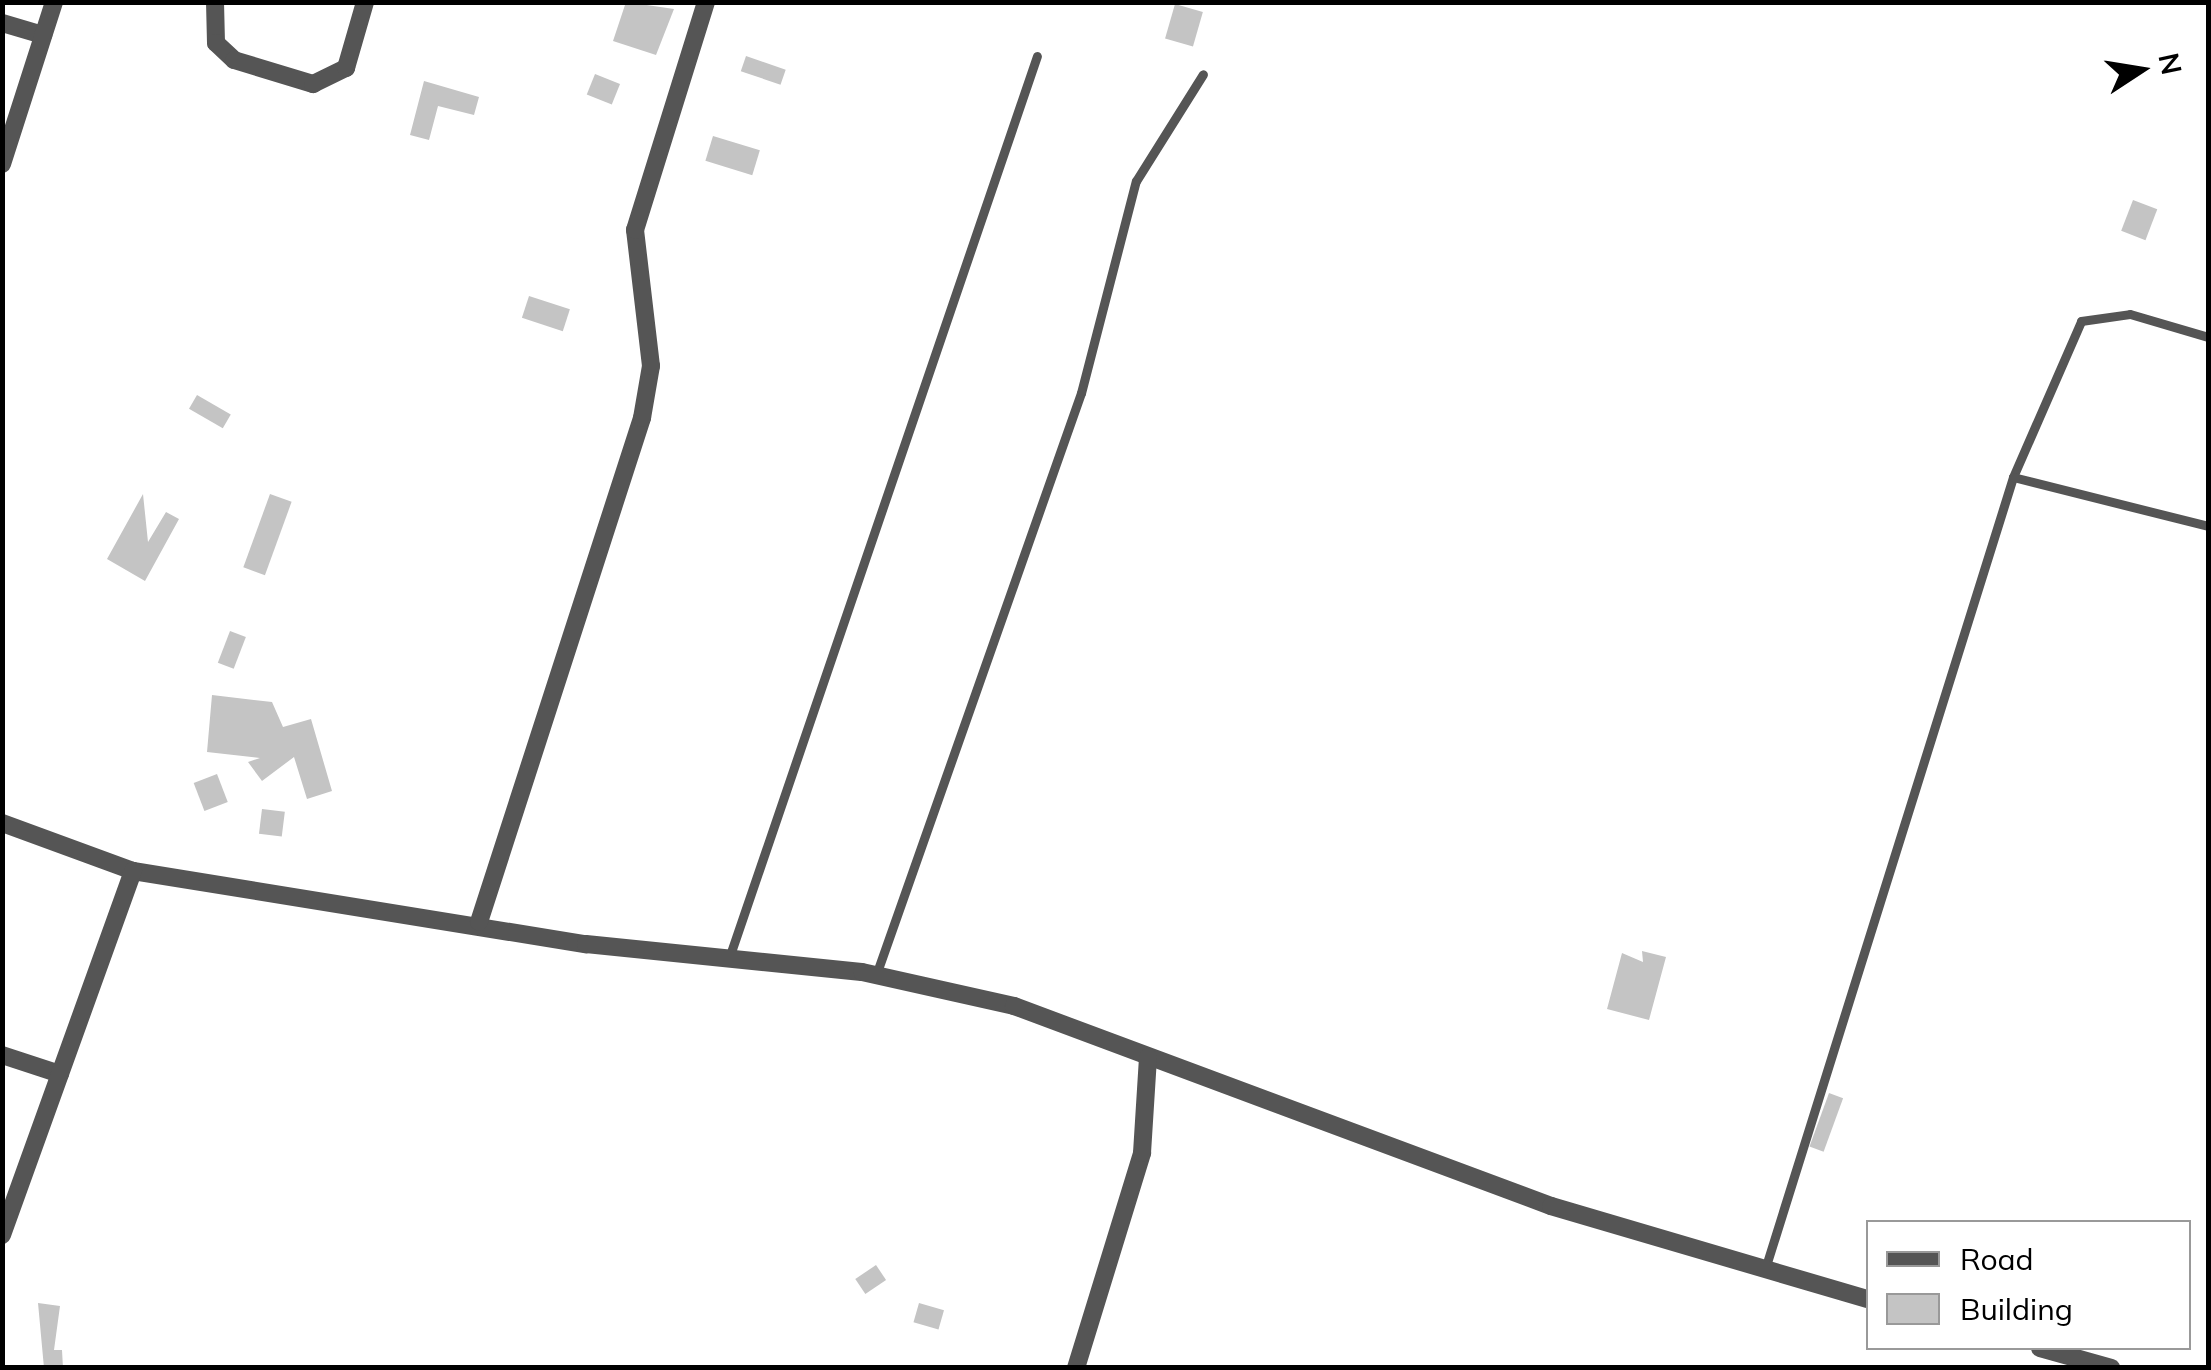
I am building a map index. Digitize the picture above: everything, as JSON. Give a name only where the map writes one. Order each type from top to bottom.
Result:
[{"type":"street","points":[[2,164],[54,2]]},
{"type":"street","points":[[215,2],[216,43],[234,60],[313,84],[346,68],[365,2]]},
{"type":"street","points":[[479,922],[642,418],[651,366],[635,230],[706,2]]},
{"type":"street","points":[[2,23],[42,35]]},
{"type":"street","points":[[2,823],[133,871],[729,958],[876,975],[1014,1006],[1551,1206],[1866,1298]]},
{"type":"street","points":[[2,1235],[133,871]]},
{"type":"street","points":[[2,1055],[60,1074]]},
{"type":"street","points":[[1076,1368],[1142,1153],[1148,1057]]},
{"type":"street","points":[[2047,1350],[2111,1368]]},
{"type":"lane","points":[[729,958],[1037,56]]},
{"type":"lane","points":[[876,975],[1081,393],[1136,181],[1203,74]]},
{"type":"lane","points":[[1764,1269],[2012,477],[2081,320],[2130,314],[2208,338]]},
{"type":"lane","points":[[2012,477],[2208,526]]},
{"type":"building","points":[[626,2],[674,9],[656,55],[613,41]]},
{"type":"building","points":[[1175,4],[1203,12],[1193,47],[1165,39]]},
{"type":"building","points":[[746,56],[786,70],[781,85],[741,71]]},
{"type":"building","points":[[595,74],[620,84],[612,105],[587,94]]},
{"type":"building","points":[[424,81],[479,97],[474,115],[438,106],[429,140],[410,135]]},
{"type":"building","points":[[713,136],[760,150],[752,175],[705,161]]},
{"type":"building","points":[[2133,200],[2157,209],[2145,240],[2121,231]]},
{"type":"building","points":[[529,296],[570,309],[563,331],[522,318]]},
{"type":"building","points":[[197,395],[231,414],[223,428],[189,409]]},
{"type":"building","points":[[143,494],[148,542],[166,512],[179,519],[145,581],[107,559]]},
{"type":"building","points":[[270,494],[292,502],[265,575],[243,567]]},
{"type":"building","points":[[230,631],[246,637],[234,669],[218,663]]},
{"type":"building","points":[[212,695],[272,702],[283,727],[311,719],[332,791],[307,799],[294,757],[262,781],[248,762],[260,758],[207,752]]},
{"type":"building","points":[[217,774],[228,802],[204,811],[194,783]]},
{"type":"building","points":[[262,809],[285,812],[282,837],[259,834]]},
{"type":"building","points":[[1642,951],[1666,957],[1649,1020],[1607,1009],[1622,953],[1643,962]]},
{"type":"building","points":[[1829,1093],[1843,1098],[1824,1152],[1810,1147]]},
{"type":"building","points":[[876,1265],[886,1280],[865,1294],[855,1279]]},
{"type":"building","points":[[38,1303],[60,1306],[54,1350],[62,1350],[63,1368],[44,1368]]},
{"type":"building","points":[[919,1303],[944,1310],[938,1329],[913,1322]]}]
